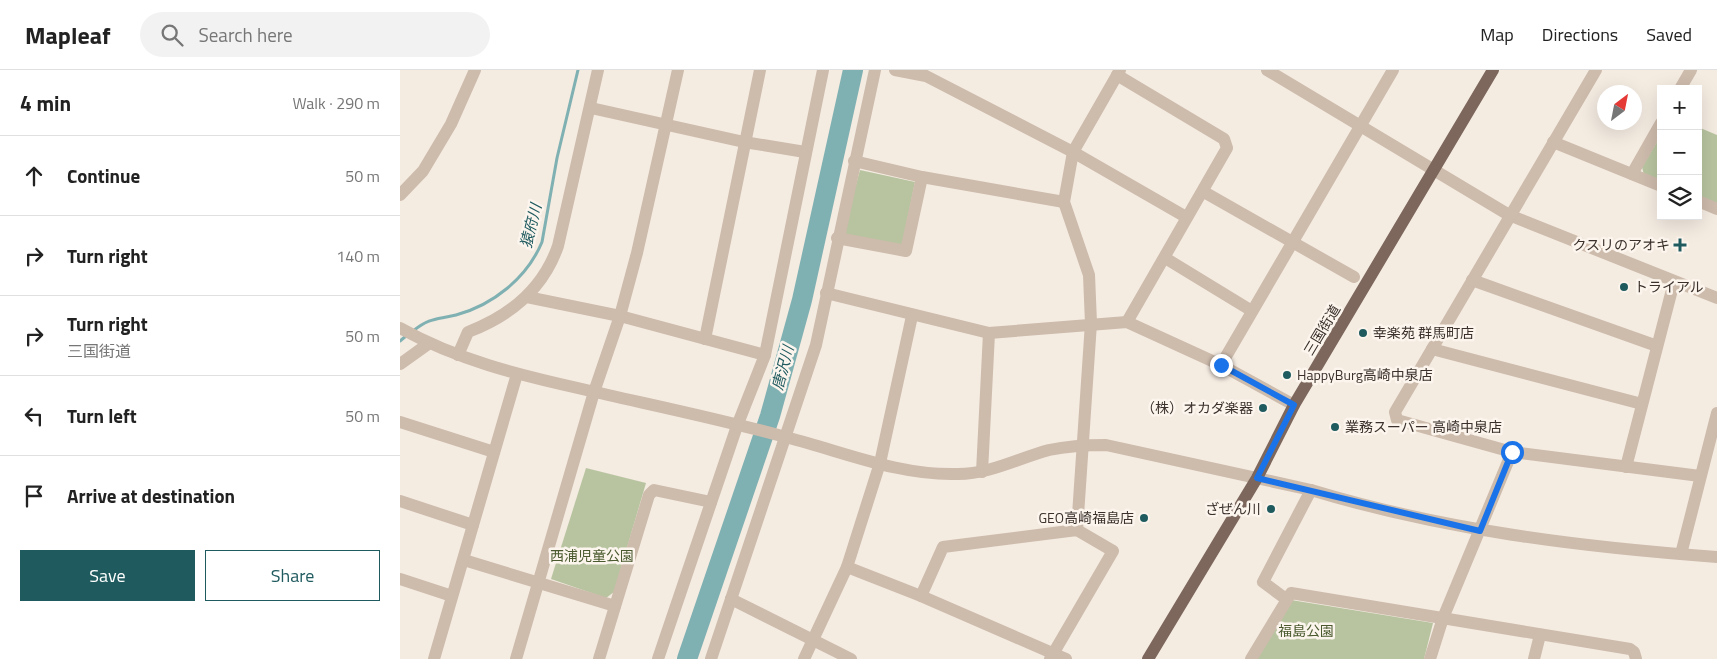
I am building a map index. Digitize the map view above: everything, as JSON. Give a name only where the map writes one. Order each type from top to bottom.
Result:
[{"type":"main road","name":"三国街道","points":[[1148,659],[1257,478],[1294,405],[1493,70]]},
{"type":"street","points":[[400,196],[428,163],[451,124],[475,70]]},
{"type":"street","points":[[458,355],[468,332],[500,318],[527,297],[548,270],[558,246],[591,108],[598,70]]},
{"type":"street","points":[[516,659],[594,392],[620,316],[667,125],[678,70]]},
{"type":"street","points":[[705,339],[760,70]]},
{"type":"street","points":[[658,659],[765,355],[823,70]]},
{"type":"street","points":[[711,659],[816,345],[875,70]]},
{"type":"street","points":[[895,70],[926,76],[1074,152],[1186,217]]},
{"type":"street","points":[[1267,70],[1509,214],[1717,298]]},
{"type":"street","points":[[1221,365],[1393,70]]},
{"type":"street","points":[[1596,70],[1509,214],[1395,412],[1396,420],[1512,452],[1700,476]]},
{"type":"street","points":[[1682,85],[1691,70]]},
{"type":"street","points":[[1077,530],[1081,445],[1091,323],[1089,275],[1064,202],[1074,152],[1118,72],[1224,139],[1227,148],[1204,192],[1186,217],[1165,258],[1127,322]]},
{"type":"street","points":[[591,108],[744,142],[805,152]]},
{"type":"street","points":[[1632,174],[1657,130]]},
{"type":"street","points":[[1553,142],[1657,184]]},
{"type":"street","points":[[854,161],[922,177],[1064,202]]},
{"type":"street","points":[[838,238],[906,251],[922,177]]},
{"type":"street","points":[[1204,192],[1354,277]]},
{"type":"street","points":[[1702,203],[1717,209]]},
{"type":"street","points":[[1165,258],[1252,311]]},
{"type":"street","points":[[1472,280],[1657,346]]},
{"type":"street","points":[[1626,467],[1674,282]]},
{"type":"street","points":[[826,293],[912,316],[989,333],[1091,323],[1127,322],[1221,365],[1294,405]]},
{"type":"street","points":[[527,297],[620,316],[765,355]]},
{"type":"street","points":[[804,659],[847,567],[880,463],[912,316]]},
{"type":"street","points":[[400,328],[424,342],[517,374],[740,426],[919,472],[958,474],[982,472],[1048,450],[1081,445],[1114,447],[1311,490],[1341,499],[1480,531],[1681,554],[1717,556]]},
{"type":"street","points":[[982,472],[989,333]]},
{"type":"street","points":[[400,364],[424,342]]},
{"type":"street","points":[[1432,348],[1642,404]]},
{"type":"street","points":[[434,659],[517,374]]},
{"type":"street","points":[[1681,554],[1717,413]]},
{"type":"street","points":[[400,422],[494,452]]},
{"type":"street","points":[[1430,659],[1442,618],[1512,452]]},
{"type":"street","points":[[600,659],[648,495],[654,490],[712,502]]},
{"type":"street","points":[[1286,599],[1263,582],[1311,490]]},
{"type":"street","points":[[400,501],[473,525]]},
{"type":"street","points":[[921,596],[943,547],[1077,530],[1113,551],[1052,656]]},
{"type":"street","points":[[464,560],[615,606]]},
{"type":"street","points":[[847,567],[921,596],[1052,656],[1066,659]]},
{"type":"street","points":[[400,579],[452,596]]},
{"type":"street","points":[[1251,659],[1291,593],[1630,649],[1634,652],[1636,659]]},
{"type":"street","points":[[731,599],[851,659]]},
{"type":"street","points":[[1534,659],[1540,635]]},
{"type":"green space","points":[[1702,129],[1717,135],[1717,205],[1702,199]]},
{"type":"green space","points":[[1657,142],[1657,180],[1644,175],[1642,167]]},
{"type":"green space","points":[[860,170],[915,182],[902,245],[846,236],[843,232]]},
{"type":"green space","name":"西浦児童公園","points":[[586,468],[646,483],[614,592],[606,598],[551,579]]},
{"type":"green space","name":"福島公園","points":[[1291,600],[1433,623],[1424,659],[1254,659]]},
{"type":"waterway","name":"猿府川","points":[[413,331],[429,321],[470,310],[496,297],[518,278],[536,255],[542,242],[557,158],[578,70]]},
{"type":"waterway","name":"唐沢川","points":[[687,659],[770,416],[802,300],[853,70]]},
{"type":"waterway","name":"猿府川","points":[[400,341],[406,336]]},
{"type":"place","name":"クスリのアオキ","points":[[1680,245]]},
{"type":"place","name":"トライアル","points":[[1624,287]]},
{"type":"place","name":"幸楽苑 群馬町店","points":[[1363,333]]},
{"type":"place","name":"HappyBurg高崎中泉店","points":[[1287,375]]},
{"type":"place","name":"（株）オカダ楽器","points":[[1263,408]]},
{"type":"place","name":"業務スーパー 高崎中泉店","points":[[1335,427]]},
{"type":"place","name":"ざぜん川","points":[[1271,509]]},
{"type":"place","name":"GEO高崎福島店","points":[[1144,518]]},
{"type":"route","points":[[1221,365],[1294,405],[1257,478],[1480,531],[1512,452]]}]
